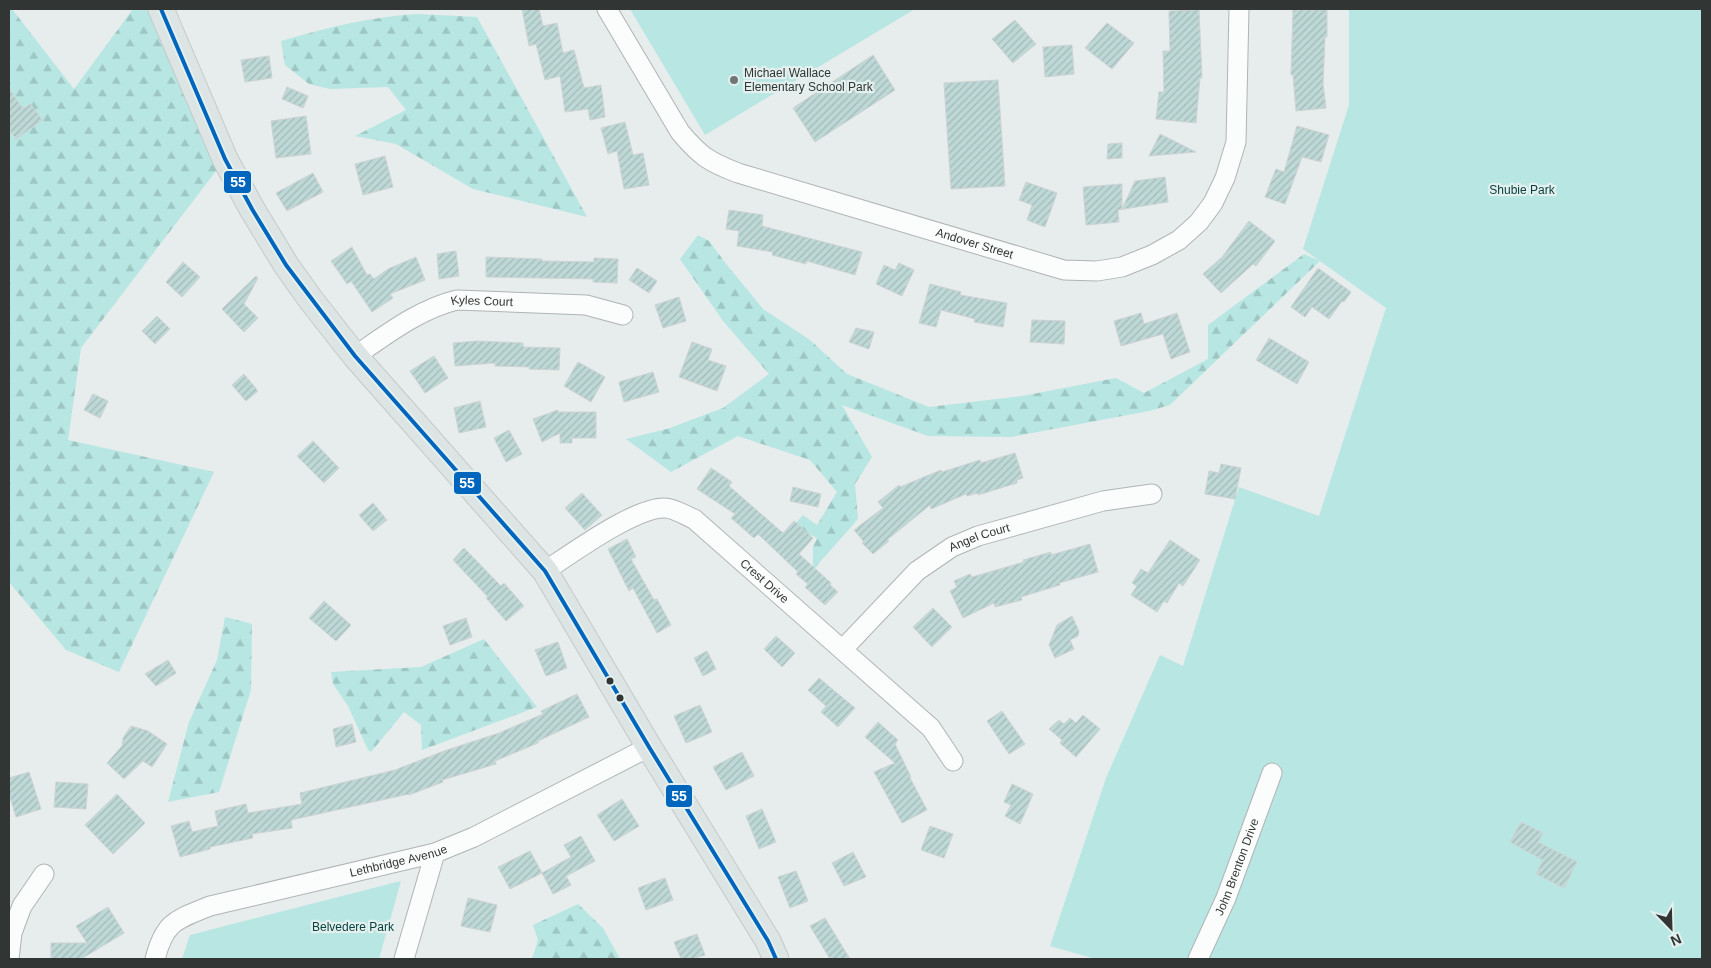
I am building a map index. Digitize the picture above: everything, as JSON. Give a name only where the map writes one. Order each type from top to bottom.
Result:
[{"type":"main road","points":[[160,9],[225,159],[252,210],[286,265],[355,356],[545,571],[648,747],[768,941],[776,959]]},
{"type":"street","name":"Andover Street","points":[[607,9],[680,132],[695,150],[715,164],[748,176],[1064,270],[1097,271],[1122,267],[1152,255],[1179,240],[1199,222],[1213,204],[1225,178],[1236,142],[1239,9]]},
{"type":"street","name":"Kyles Court","points":[[355,356],[410,320],[439,304],[456,300],[586,305],[623,315]]},
{"type":"street","name":"Angel Court","points":[[843,649],[917,571],[952,547],[978,536],[1102,501],[1152,494]]},
{"type":"street","name":"Crest Drive","points":[[545,571],[597,537],[648,510],[666,508],[694,519],[931,728],[953,762]]},
{"type":"street","name":"Lethbridge Avenue","points":[[155,959],[166,930],[176,920],[210,906],[435,853],[474,838],[648,747]]},
{"type":"street","name":"John Brenton Drive","points":[[1198,959],[1226,898],[1272,773]]},
{"type":"street","points":[[404,959],[435,853]]},
{"type":"street","points":[[9,959],[12,933],[22,906],[44,874]]},
{"type":"green space","points":[[9,9],[12,9],[74,89],[133,9],[152,9],[219,167],[81,348],[68,440],[214,472],[119,672],[66,650],[9,582]]},
{"type":"green space","name":"Michael Wallace Elementary School Park","points":[[630,9],[915,9],[705,135]]},
{"type":"green space","name":"Shubie Park","points":[[1349,9],[1702,9],[1702,959],[1096,959],[1050,946],[1106,778],[1160,655],[1183,666],[1239,487],[1319,516],[1386,308],[1303,249],[1349,105]]},
{"type":"green space","points":[[416,14],[477,17],[587,217],[473,189],[396,144],[355,136],[406,110],[388,87],[330,89],[309,84],[285,65],[281,41],[348,24]]},
{"type":"green space","points":[[698,235],[709,241],[763,309],[810,340],[847,374],[929,407],[1022,396],[1116,378],[1144,393],[1208,359],[1208,325],[1304,254],[1320,261],[1170,405],[1149,411],[1011,437],[928,436],[842,405],[872,457],[855,484],[858,519],[813,570],[813,547],[817,538],[793,526],[803,515],[817,525],[837,492],[810,460],[738,436],[671,472],[626,439],[667,429],[723,408],[769,374],[723,321],[680,259]]},
{"type":"green space","points":[[225,617],[252,624],[251,690],[219,792],[168,802],[189,722],[217,660]]},
{"type":"green space","points":[[484,639],[537,707],[422,750],[421,725],[404,712],[371,752],[368,750],[348,706],[333,684],[331,672],[421,667]]},
{"type":"green space","name":"Belvedere Park","points":[[401,881],[379,959],[182,959],[190,935]]},
{"type":"green space","points":[[578,904],[603,928],[620,959],[532,959],[538,940],[533,925]]},
{"type":"building","points":[[522,9],[539,9],[543,26],[557,23],[563,53],[574,50],[584,88],[601,85],[605,117],[590,120],[588,109],[565,112],[560,76],[545,80],[536,44],[529,46]]},
{"type":"building","points":[[1199,10],[1202,78],[1200,78],[1196,123],[1156,119],[1159,92],[1164,92],[1163,51],[1170,51],[1169,11]]},
{"type":"building","points":[[1293,10],[1327,10],[1323,84],[1326,108],[1296,111],[1293,75],[1291,75]]},
{"type":"building","points":[[1015,20],[1036,44],[1013,63],[992,39]]},
{"type":"building","points":[[1107,23],[1134,43],[1112,69],[1085,48]]},
{"type":"building","points":[[1072,45],[1074,74],[1045,77],[1043,47]]},
{"type":"building","points":[[873,55],[895,90],[815,142],[793,108]]},
{"type":"building","points":[[269,56],[272,78],[245,82],[241,60]]},
{"type":"building","points":[[998,80],[1005,186],[951,189],[944,83]]},
{"type":"building","points":[[287,87],[308,96],[303,108],[282,99]]},
{"type":"building","points":[[9,89],[23,109],[31,104],[42,120],[16,139],[9,129]]},
{"type":"building","points":[[306,116],[311,154],[276,158],[271,121]]},
{"type":"building","points":[[625,122],[633,155],[643,153],[649,185],[624,189],[617,151],[608,154],[601,128]]},
{"type":"building","points":[[1297,126],[1329,135],[1321,162],[1302,157],[1285,204],[1265,197],[1276,169],[1284,172]]},
{"type":"building","points":[[1160,134],[1196,152],[1149,156]]},
{"type":"building","points":[[1122,143],[1122,158],[1107,159],[1108,144]]},
{"type":"building","points":[[385,156],[393,187],[363,195],[355,164]]},
{"type":"building","points":[[313,173],[323,192],[287,211],[276,193]]},
{"type":"building","points":[[1165,177],[1168,202],[1118,210],[1119,222],[1086,225],[1083,187],[1122,184],[1122,209],[1135,181]]},
{"type":"building","points":[[1026,182],[1057,193],[1045,227],[1027,220],[1032,205],[1019,200]]},
{"type":"building","points":[[729,210],[763,215],[762,226],[862,252],[855,275],[807,261],[806,264],[772,255],[773,252],[737,246],[739,231],[726,229]]},
{"type":"building","points":[[1249,221],[1275,241],[1256,266],[1253,264],[1221,293],[1203,274],[1222,257]]},
{"type":"building","points":[[352,247],[367,275],[370,274],[374,279],[388,269],[416,257],[425,280],[390,294],[393,298],[372,312],[351,281],[347,284],[331,261]]},
{"type":"building","points":[[456,251],[459,276],[439,279],[437,254]]},
{"type":"building","points":[[486,257],[594,262],[594,258],[618,259],[617,283],[593,282],[593,279],[486,277]]},
{"type":"building","points":[[183,262],[200,277],[182,297],[166,282]]},
{"type":"building","points":[[899,263],[914,270],[902,296],[876,284],[884,265],[895,270]]},
{"type":"building","points":[[637,268],[657,281],[649,293],[629,280]]},
{"type":"building","points":[[1318,268],[1351,292],[1329,319],[1312,307],[1305,317],[1291,307]]},
{"type":"building","points":[[256,276],[258,278],[244,304],[258,318],[244,332],[222,309]]},
{"type":"building","points":[[930,284],[961,292],[960,295],[1007,303],[1003,327],[974,322],[975,319],[941,310],[936,327],[919,323]]},
{"type":"building","points":[[679,297],[686,321],[663,328],[655,305]]},
{"type":"building","points":[[1141,313],[1144,324],[1177,313],[1190,352],[1171,359],[1163,334],[1121,346],[1114,321]]},
{"type":"building","points":[[157,316],[170,329],[155,344],[142,331]]},
{"type":"building","points":[[1032,320],[1065,321],[1064,344],[1030,342]]},
{"type":"building","points":[[856,328],[874,332],[869,349],[849,342]]},
{"type":"building","points":[[1269,338],[1309,362],[1297,384],[1256,360]]},
{"type":"building","points":[[477,341],[523,343],[523,347],[560,348],[559,370],[495,366],[495,363],[455,366],[453,343]]},
{"type":"building","points":[[692,342],[712,349],[708,360],[726,366],[717,391],[679,377]]},
{"type":"building","points":[[434,356],[448,378],[425,393],[410,371]]},
{"type":"building","points":[[578,362],[605,377],[591,402],[564,386]]},
{"type":"building","points":[[653,372],[659,392],[624,402],[619,382]]},
{"type":"building","points":[[244,374],[258,391],[246,401],[232,385]]},
{"type":"building","points":[[93,394],[108,401],[100,418],[84,410]]},
{"type":"building","points":[[480,401],[486,427],[459,433],[454,408]]},
{"type":"building","points":[[558,410],[558,412],[596,412],[596,438],[572,438],[572,443],[560,443],[560,433],[542,442],[533,419]]},
{"type":"building","points":[[509,430],[522,454],[506,462],[494,438]]},
{"type":"building","points":[[313,441],[339,468],[324,483],[297,456]]},
{"type":"building","points":[[1015,453],[1023,478],[1017,480],[1017,483],[978,495],[978,493],[967,496],[966,494],[931,509],[930,505],[873,554],[862,543],[864,542],[854,530],[883,508],[878,502],[899,485],[900,487],[941,470],[942,472],[980,460],[981,463]]},
{"type":"building","points":[[1221,464],[1241,468],[1235,499],[1205,494],[1209,471],[1219,473]]},
{"type":"building","points":[[711,468],[732,482],[729,486],[783,533],[794,521],[813,538],[799,554],[831,583],[830,585],[838,592],[825,605],[805,587],[808,584],[796,574],[798,572],[758,534],[754,538],[731,518],[735,514],[697,489]]},
{"type":"building","points":[[793,487],[821,494],[818,507],[790,501]]},
{"type":"building","points":[[582,493],[602,515],[585,530],[565,508]]},
{"type":"building","points":[[373,503],[387,520],[373,531],[359,515]]},
{"type":"building","points":[[627,539],[636,557],[631,559],[654,600],[657,599],[671,625],[657,633],[633,588],[629,591],[608,549]]},
{"type":"building","points":[[1170,540],[1200,560],[1183,586],[1179,583],[1167,603],[1164,601],[1157,612],[1131,595],[1137,586],[1132,583],[1141,569],[1148,573]]},
{"type":"building","points":[[1090,544],[1098,572],[1059,583],[1060,585],[1021,597],[1022,600],[995,607],[994,603],[963,618],[950,591],[957,587],[954,581],[970,574],[972,577],[1051,552],[1051,555]]},
{"type":"building","points":[[464,548],[501,586],[504,583],[524,606],[506,621],[486,598],[488,597],[453,560]]},
{"type":"building","points":[[324,601],[351,625],[336,641],[309,618]]},
{"type":"building","points":[[933,608],[952,627],[932,647],[913,627]]},
{"type":"building","points":[[1072,616],[1079,631],[1078,636],[1070,640],[1074,649],[1055,658],[1049,645],[1057,625]]},
{"type":"building","points":[[466,618],[472,637],[450,645],[443,626]]},
{"type":"building","points":[[776,636],[795,653],[782,667],[764,649]]},
{"type":"building","points":[[558,642],[567,668],[546,676],[535,650]]},
{"type":"building","points":[[707,651],[716,669],[703,676],[694,658]]},
{"type":"building","points":[[168,660],[176,673],[156,686],[145,674]]},
{"type":"building","points":[[819,678],[855,708],[838,727],[821,712],[826,706],[808,690]]},
{"type":"building","points":[[577,694],[589,717],[538,741],[538,743],[495,761],[496,764],[442,780],[443,782],[409,795],[291,820],[292,828],[252,834],[253,838],[210,847],[210,849],[180,857],[171,826],[189,821],[192,832],[218,826],[215,811],[246,804],[248,813],[302,804],[300,793],[395,770],[499,733],[543,714],[541,711]]},
{"type":"building","points":[[700,705],[712,732],[686,743],[674,716]]},
{"type":"building","points":[[1002,711],[1025,744],[1009,754],[987,721]]},
{"type":"building","points":[[1083,715],[1100,729],[1076,757],[1060,743],[1062,740],[1049,729],[1059,720],[1064,724],[1070,718],[1076,723]]},
{"type":"building","points":[[878,722],[898,740],[895,744],[927,810],[902,823],[874,772],[895,763],[865,737]]},
{"type":"building","points":[[352,724],[356,742],[336,747],[333,729]]},
{"type":"building","points":[[131,726],[148,731],[167,744],[152,767],[143,761],[124,779],[107,763],[122,746],[123,738]]},
{"type":"building","points":[[742,752],[754,776],[726,790],[713,767]]},
{"type":"building","points":[[29,772],[41,809],[16,817],[9,794],[9,778]]},
{"type":"building","points":[[56,782],[88,784],[86,809],[54,807]]},
{"type":"building","points":[[1012,784],[1033,794],[1020,824],[1005,816],[1011,805],[1004,802]]},
{"type":"building","points":[[117,794],[145,823],[113,854],[85,825]]},
{"type":"building","points":[[622,799],[639,826],[614,841],[597,815]]},
{"type":"building","points":[[762,809],[776,842],[759,849],[746,816]]},
{"type":"building","points":[[1521,822],[1543,833],[1538,842],[1577,862],[1564,888],[1536,874],[1543,860],[1510,842]]},
{"type":"building","points":[[930,826],[953,834],[944,858],[921,850]]},
{"type":"building","points":[[581,836],[595,861],[566,876],[571,885],[553,894],[542,873],[571,857],[564,845]]},
{"type":"building","points":[[530,851],[542,873],[510,889],[498,867]]},
{"type":"building","points":[[853,852],[866,877],[844,886],[832,863]]},
{"type":"building","points":[[796,871],[808,901],[790,908],[778,877]]},
{"type":"building","points":[[665,878],[673,900],[646,910],[638,888]]},
{"type":"building","points":[[468,898],[497,905],[490,932],[461,926]]},
{"type":"building","points":[[108,907],[124,933],[81,959],[51,959],[51,943],[87,943],[76,926]]},
{"type":"building","points":[[825,918],[850,959],[830,959],[810,926]]},
{"type":"building","points":[[697,934],[705,955],[692,959],[681,959],[674,942]]},
{"type":"transit line","name":"55","points":[[161,9],[225,159],[252,209],[286,265],[355,356],[545,571],[649,747],[768,941],[776,959]]},
{"type":"place","name":"Michael Wallace Elementary School Park","points":[[734,80]]}]
